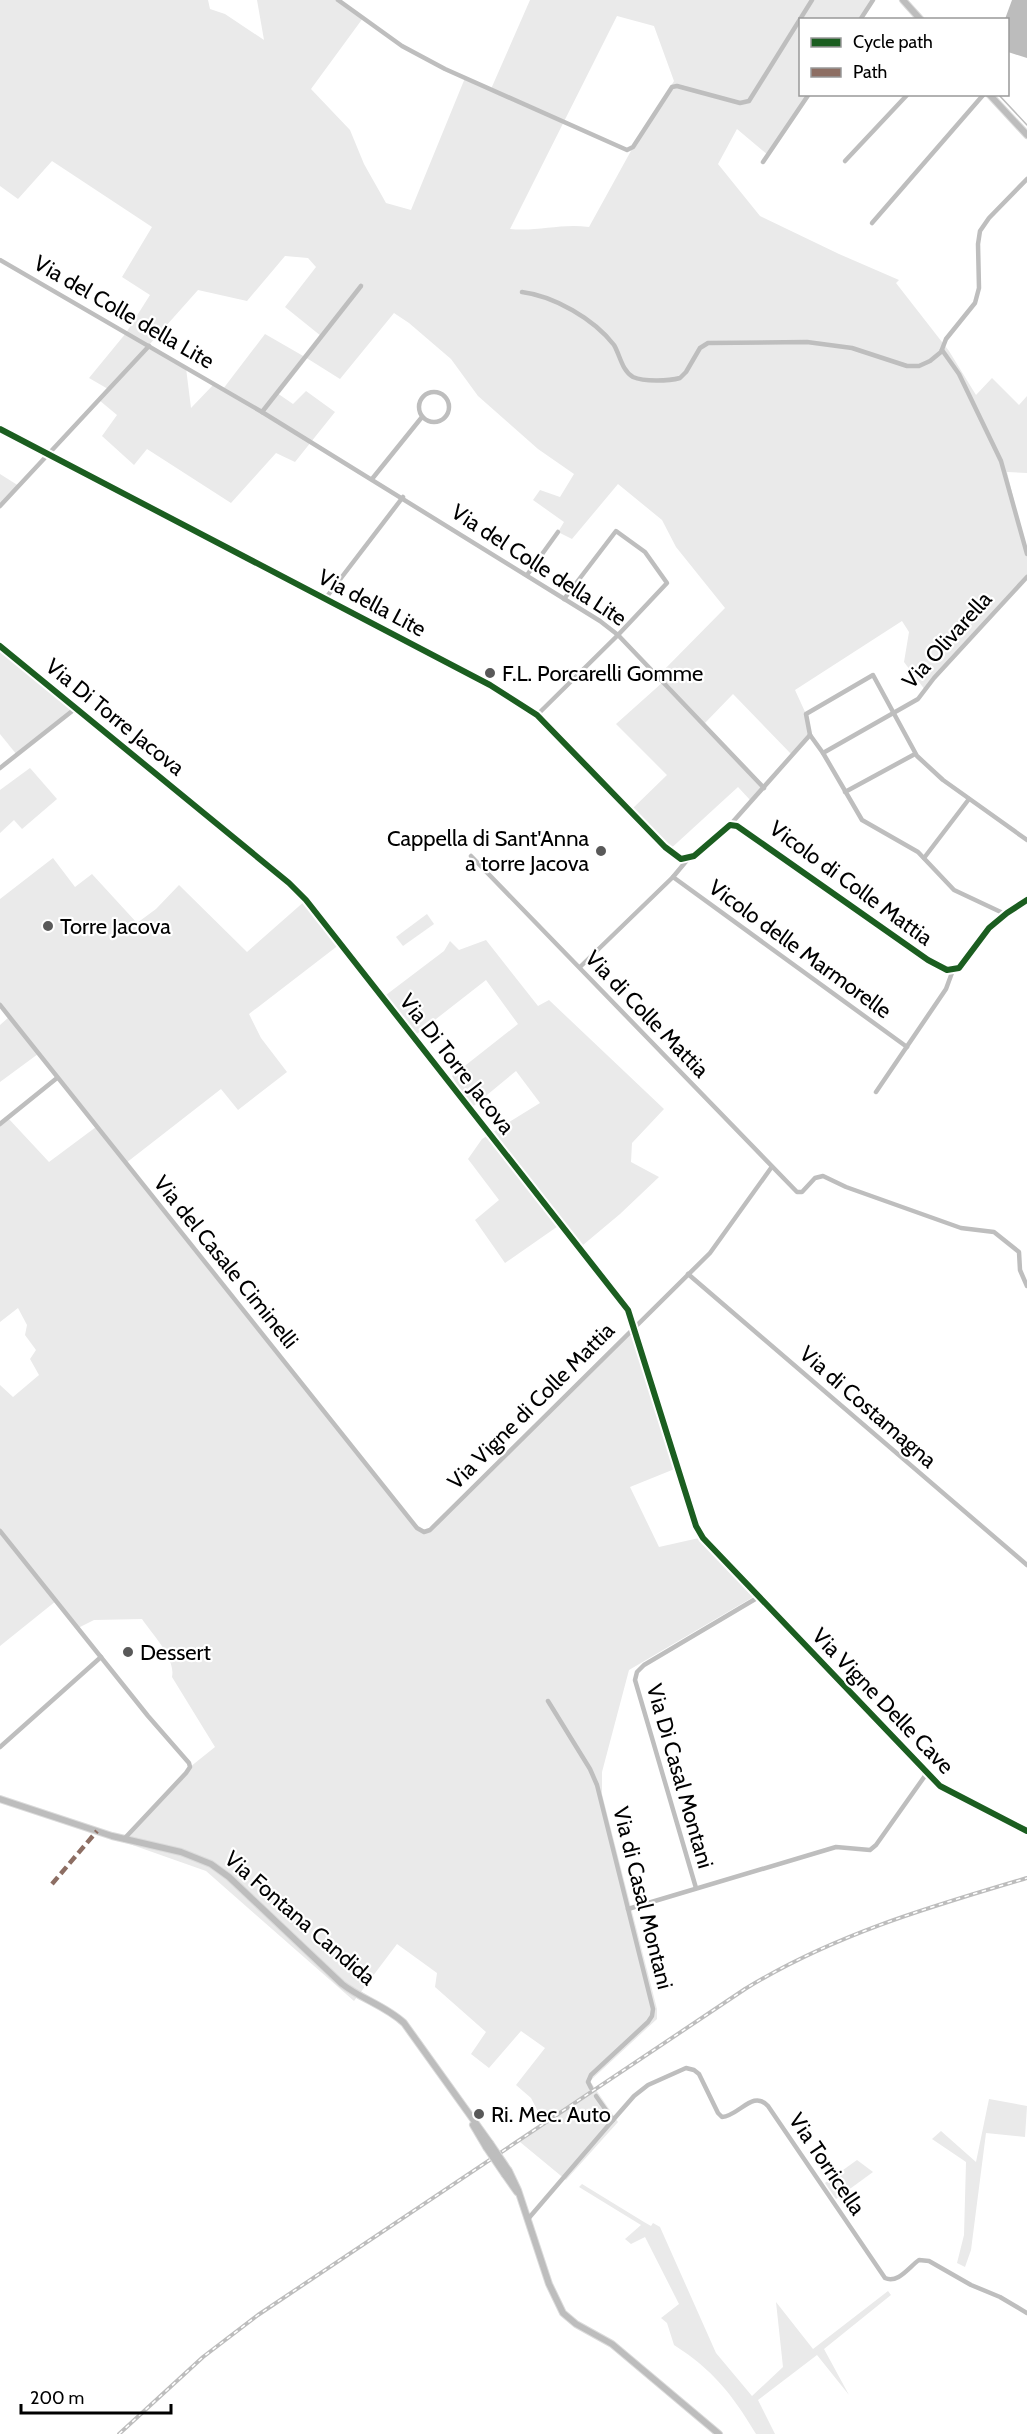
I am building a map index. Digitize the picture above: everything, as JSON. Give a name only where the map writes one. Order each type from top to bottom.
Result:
[{"type":"main road","points":[[903,0],[919,18]]},
{"type":"main road","points":[[991,96],[1027,135]]},
{"type":"main road","name":"Via Fontana Candida","points":[[1,1798],[124,1839],[190,1855],[221,1870],[342,1984],[390,2012],[404,2023],[464,2108],[521,2198],[553,2294],[567,2317],[612,2344],[719,2434]]},
{"type":"street","points":[[338,0],[402,46],[445,69],[627,150],[633,147],[672,87],[677,86],[740,103],[749,101],[799,21]]},
{"type":"street","points":[[801,18],[812,0]]},
{"type":"street","points":[[861,18],[873,0]]},
{"type":"street","points":[[764,162],[808,96]]},
{"type":"street","points":[[845,161],[906,96]]},
{"type":"street","points":[[872,223],[982,96]]},
{"type":"street","points":[[522,292],[546,298],[587,322],[614,346],[629,374],[639,378],[680,378],[700,348],[708,343],[778,341],[826,344],[855,349],[910,366],[926,363],[942,350],[946,339],[963,321],[977,298],[980,231],[989,218],[1027,179]]},
{"type":"street","name":"Via del Colle della Lite","points":[[0,260],[262,412],[403,497],[600,621],[618,635],[764,788]]},
{"type":"street","points":[[262,412],[361,286]]},
{"type":"street","points":[[0,506],[149,346]]},
{"type":"street","points":[[942,350],[959,374],[992,439],[1001,461],[1027,554]]},
{"type":"street","points":[[433,392],[446,396],[450,410],[445,419],[430,422],[422,417],[419,408],[424,396],[433,392]]},
{"type":"street","points":[[372,479],[422,417]]},
{"type":"street","name":"Via della Lite","points":[[0,429],[490,685],[537,715],[665,847],[681,859],[688,859]]},
{"type":"street","points":[[325,599],[403,497]]},
{"type":"street","points":[[1019,528],[1027,529]]},
{"type":"street","points":[[537,715],[667,583],[645,552],[616,531],[564,599]]},
{"type":"street","points":[[527,575],[558,532]]},
{"type":"street","name":"Via Olivarella","points":[[823,753],[918,699],[934,678],[1027,577]]},
{"type":"street","name":"Via Di Torre Jacova","points":[[0,646],[306,900],[624,1305],[635,1326],[639,1347],[698,1531],[757,1598]]},
{"type":"street","points":[[1005,914],[954,890],[918,852],[864,822],[810,735],[806,714],[873,675],[915,754],[943,780],[1027,840]]},
{"type":"street","points":[[0,768],[76,708]]},
{"type":"street","points":[[580,967],[673,877],[688,859],[730,825],[810,735]]},
{"type":"street","points":[[845,792],[915,754]]},
{"type":"street","points":[[924,858],[969,799]]},
{"type":"street","name":"Vicolo di Colle Mattia","points":[[730,825],[733,824],[750,833],[928,960],[942,968],[952,970]]},
{"type":"street","name":"Via di Colle Mattia","points":[[471,855],[771,1168],[800,1193],[816,1177],[823,1176],[846,1187],[961,1228],[994,1232],[1019,1251],[1020,1270],[1027,1286]]},
{"type":"street","name":"Vicolo delle Marmorelle","points":[[673,877],[907,1047]]},
{"type":"street","points":[[876,1092],[946,989],[952,970],[961,966],[986,932],[1005,914],[1027,900]]},
{"type":"street","name":"Via del Casale Ciminelli","points":[[0,1005],[417,1528],[424,1532],[430,1530]]},
{"type":"street","points":[[0,1124],[57,1078]]},
{"type":"street","name":"Via Vigne di Colle Mattia","points":[[430,1530],[716,1246],[771,1168]]},
{"type":"street","name":"Via di Costamagna","points":[[688,1274],[1027,1565]]},
{"type":"street","points":[[0,1531],[148,1716],[188,1762],[190,1767],[186,1773],[124,1839]]},
{"type":"street","name":"Via Vigne Delle Cave","points":[[757,1598],[946,1791],[1027,1831]]},
{"type":"street","name":"Via Di Casal Montani","points":[[696,1888],[635,1676],[644,1665],[757,1598]]},
{"type":"street","points":[[0,1748],[102,1657]]},
{"type":"street","name":"Via di Casal Montani","points":[[548,1701],[595,1779],[653,2014],[646,2024],[592,2073],[588,2082],[591,2088]]},
{"type":"street","points":[[628,1909],[832,1848],[865,1851],[873,1848],[927,1773]]},
{"type":"street","name":"Via Torricella","points":[[613,2120],[644,2087],[686,2068],[699,2074],[722,2117],[728,2117],[755,2100],[762,2100],[885,2278],[896,2279],[920,2260],[929,2261],[971,2285],[1000,2296],[1027,2313]]},
{"type":"street","points":[[528,2219],[613,2120],[596,2096]]},
{"type":"shaded area","points":[[0,0],[208,0],[210,9],[225,14],[264,40],[257,0],[338,0],[363,18],[311,89],[350,130],[364,164],[386,203],[411,210],[465,78],[491,89],[530,0],[872,0],[860,18],[799,18],[799,96],[808,96],[768,155],[737,129],[718,164],[760,216],[899,280],[896,283],[949,351],[976,395],[992,378],[1019,405],[1027,396],[1027,473],[1007,472],[1027,554],[1027,577],[925,690],[904,662],[909,632],[902,621],[795,690],[806,714],[810,735],[792,755],[733,694],[704,724],[764,788],[751,801],[738,787],[667,852],[630,811],[667,775],[616,724],[663,682],[658,676],[725,608],[676,547],[662,520],[618,484],[572,539],[558,532],[564,522],[533,500],[540,490],[560,497],[574,474],[538,449],[478,396],[451,359],[394,313],[340,379],[305,357],[277,393],[293,404],[306,391],[335,412],[295,462],[276,453],[231,503],[147,449],[134,465],[102,436],[117,415],[99,400],[108,389],[89,378],[126,333],[150,295],[122,277],[152,227],[52,161],[18,199],[0,186]],"holes":[[[617,16],[654,26],[674,81],[632,149],[589,227],[510,229]],[[285,256],[308,258],[316,267],[285,307],[321,336],[305,357],[265,334],[223,389],[214,384],[191,408],[186,368],[149,345],[198,290],[247,301]]]},
{"type":"shaded area","points":[[1012,0],[1027,0],[1027,58],[1009,52],[1009,18],[1005,18]]},
{"type":"shaded area","points":[[0,474],[19,486],[0,506]]},
{"type":"shaded area","points":[[0,646],[76,708],[17,755],[0,734]]},
{"type":"shaded area","points":[[30,768],[57,799],[22,829],[14,820],[0,833],[0,790]]},
{"type":"shaded area","points":[[53,858],[75,887],[92,874],[137,923],[156,909],[179,885],[247,952],[306,900],[340,944],[249,1014],[261,1038],[287,1072],[238,1110],[221,1089],[126,1163],[417,1528],[431,1530],[635,1326],[677,1468],[630,1487],[659,1547],[699,1538],[755,1596],[629,1670],[602,1772],[602,1794],[657,2009],[657,2019],[590,2081],[618,2122],[566,2180],[520,2142],[544,2123],[531,2098],[516,2085],[545,2048],[521,2031],[489,2068],[471,2054],[486,2032],[435,1987],[437,1973],[397,1944],[354,2001],[206,1871],[121,1841],[190,1767],[215,1747],[172,1677],[167,1654],[142,1619],[94,1620],[78,1628],[56,1601],[0,1646],[0,1385],[13,1397],[39,1375],[30,1359],[36,1350],[25,1335],[27,1325],[18,1308],[0,1322],[0,1124],[8,1118],[49,1162],[96,1127],[38,1054],[0,1082],[0,1025],[9,1017],[0,1005],[0,899]]},
{"type":"shaded area","points":[[427,914],[434,924],[403,946],[396,937]]},
{"type":"shaded area","points":[[486,940],[538,1006],[549,1000],[664,1109],[632,1143],[631,1162],[659,1177],[583,1245],[561,1224],[505,1263],[475,1220],[499,1200],[468,1159],[482,1139],[540,1103],[516,1071],[470,1109],[452,1076],[518,1024],[486,980],[413,1037],[382,998],[444,951],[450,941],[459,950]]},
{"type":"shaded area","points":[[989,2099],[1027,2106],[1025,2137],[986,2133],[971,2250],[965,2267],[957,2263],[964,2235],[966,2162],[932,2139],[941,2131],[976,2162]]},
{"type":"shaded area","points":[[857,2160],[873,2172],[836,2199],[825,2183]]},
{"type":"shaded area","points":[[582,2184],[651,2226],[653,2223],[660,2227],[716,2353],[752,2396],[783,2367],[776,2302],[813,2349],[888,2291],[891,2295],[824,2349],[849,2395],[817,2355],[758,2400],[775,2434],[756,2434],[721,2384],[688,2354],[674,2345],[667,2323],[661,2318],[679,2304],[645,2237],[631,2244],[625,2239],[641,2225],[579,2187]]},
{"type":"waterway","points":[[1000,96],[1027,125]]},
{"type":"railway","points":[[119,2434],[203,2357],[258,2315],[745,1989],[812,1953],[882,1924],[1027,1878]]},
{"type":"marked path","points":[[52,1884],[97,1831]]},
{"type":"cycle path","points":[[0,429],[490,685],[537,715],[665,847],[681,859],[694,856],[730,825],[737,826],[928,960],[947,970],[959,968],[989,928],[1027,900]]},
{"type":"cycle path","points":[[0,646],[289,883],[306,900],[628,1310],[696,1526],[703,1538],[940,1786],[1027,1831]]},
{"type":"place","name":"F.L. Porcarelli Gomme","points":[[490,673]]},
{"type":"place","name":"Cappella di Sant'Anna a torre Jacova","points":[[601,851]]},
{"type":"place","name":"Torre Jacova","points":[[48,926]]},
{"type":"place","name":"Dessert","points":[[128,1652]]},
{"type":"place","name":"Ri. Mec. Auto","points":[[479,2114]]}]
